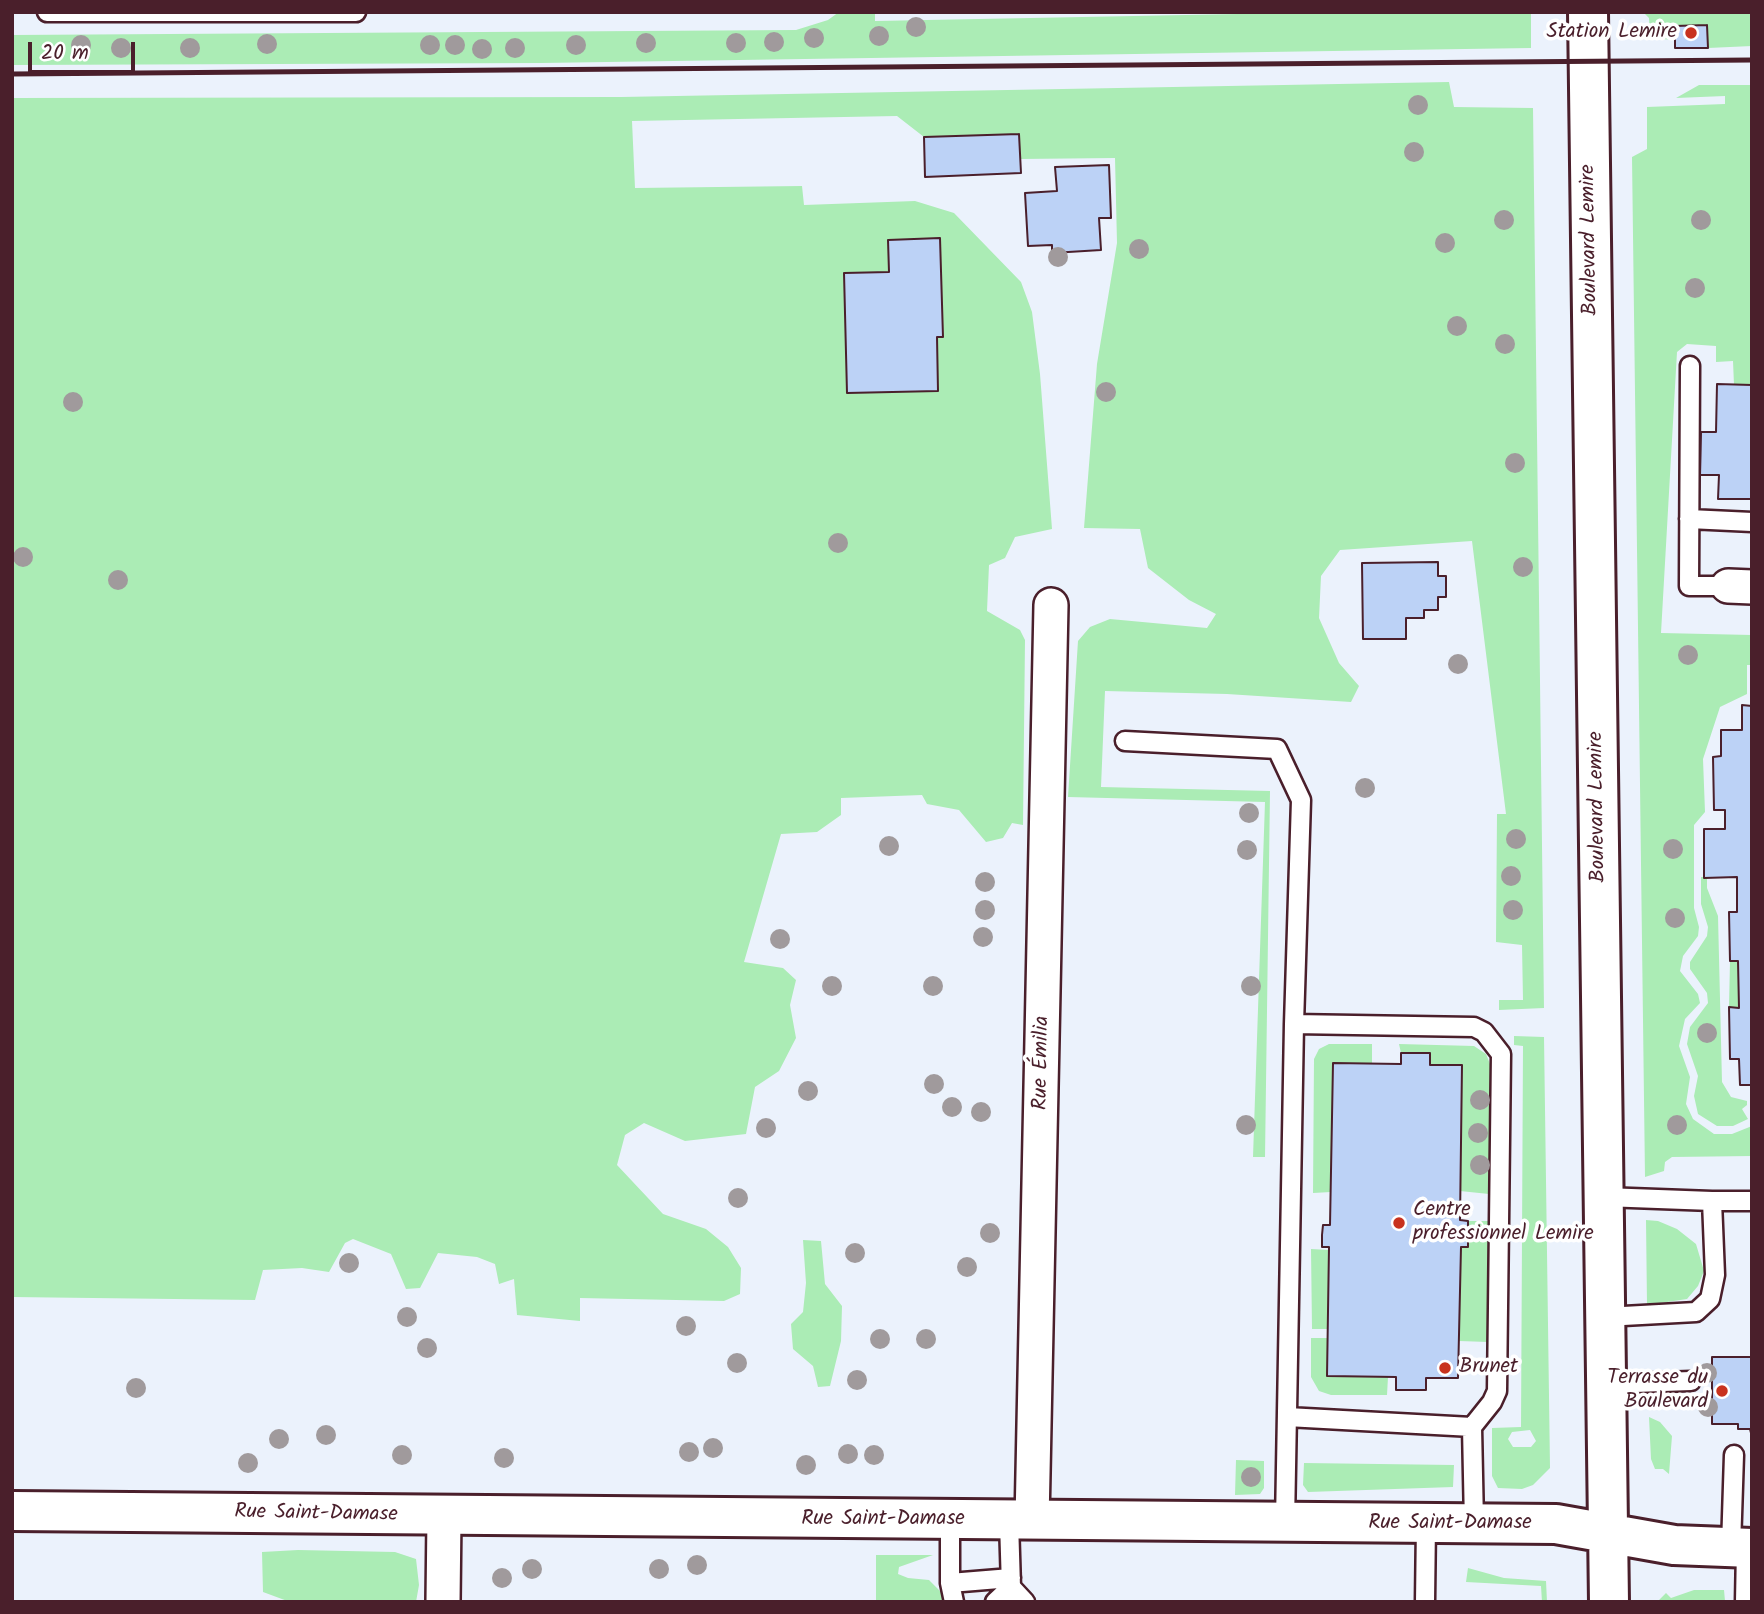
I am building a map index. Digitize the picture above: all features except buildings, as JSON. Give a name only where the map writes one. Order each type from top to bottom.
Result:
[{"type":"street","name":"Boulevard Lemire","points":[[1588,12],[1609,1602]]},
{"type":"street","name":"Rue Émilia","points":[[1021,1521],[1051,605]]},
{"type":"street","name":"Rue Saint-Damase","points":[[12,1511],[444,1517],[1556,1524],[1674,1545],[1743,1547]]},
{"type":"street","points":[[443,1602],[444,1517]]},
{"type":"lane","points":[[47,12],[356,12]]},
{"type":"lane","points":[[1690,366],[1689,586],[1740,587]]},
{"type":"lane","points":[[1689,519],[1752,522]]},
{"type":"lane","points":[[1125,741],[1277,749],[1301,800],[1285,1522]]},
{"type":"lane","points":[[1294,1024],[1474,1027],[1484,1032],[1502,1054],[1497,1391],[1492,1402],[1472,1427],[1474,1524]]},
{"type":"lane","points":[[1604,1197],[1752,1201]]},
{"type":"lane","points":[[1605,1317],[1689,1314],[1703,1307],[1714,1286],[1712,1201]]},
{"type":"lane","points":[[1606,1384],[1690,1381]]},
{"type":"lane","points":[[1287,1417],[1472,1427]]},
{"type":"lane","points":[[1734,1455],[1743,1547],[1745,1602]]},
{"type":"lane","points":[[950,1520],[950,1583],[954,1602]]},
{"type":"lane","points":[[995,1602],[1011,1583],[1021,1521]]},
{"type":"lane","points":[[1426,1524],[1425,1601],[1441,1602]]},
{"type":"lane","points":[[950,1583],[1011,1583]]},
{"type":"lane","points":[[1011,1583],[1025,1602]]},
{"type":"green space","points":[[839,12],[875,12],[875,21],[1341,12],[1531,12],[1531,48],[541,63],[12,65],[12,35],[796,30],[828,20]]},
{"type":"green space","points":[[1643,12],[1752,12],[1752,46],[1708,48],[1707,25],[1675,26],[1675,40],[1650,38],[1649,18]]},
{"type":"green space","points":[[1449,82],[1454,107],[1533,108],[1544,1008],[1499,1010],[1499,1000],[1523,1000],[1522,945],[1496,942],[1497,814],[1506,814],[1472,541],[1340,550],[1321,576],[1319,618],[1339,663],[1359,686],[1351,702],[1227,694],[1105,691],[1101,787],[1270,791],[1265,1157],[1253,1157],[1265,802],[1068,797],[1078,641],[1090,627],[1110,619],[1207,628],[1216,614],[1189,600],[1148,568],[1140,529],[1084,528],[1097,364],[1117,243],[1115,158],[1020,159],[1019,134],[924,137],[897,116],[632,121],[635,188],[802,186],[804,205],[915,201],[954,213],[1021,282],[1032,312],[1040,374],[1052,529],[1015,537],[1005,558],[989,565],[987,611],[1020,630],[1025,640],[1023,825],[1012,823],[1003,838],[986,842],[959,810],[927,804],[922,795],[841,798],[841,815],[817,832],[781,834],[744,962],[783,968],[796,980],[790,1005],[796,1038],[779,1071],[755,1087],[746,1134],[685,1141],[644,1123],[625,1135],[617,1165],[663,1214],[706,1229],[728,1247],[741,1268],[740,1294],[724,1301],[580,1298],[580,1321],[517,1315],[514,1279],[499,1284],[495,1264],[477,1257],[438,1253],[420,1288],[406,1289],[391,1254],[353,1239],[345,1243],[329,1272],[302,1268],[263,1270],[255,1300],[12,1297],[12,98],[621,97]],"holes":[[[940,239],[942,336],[937,337],[937,391],[848,393],[889,272],[888,240]]]},
{"type":"green space","points":[[1699,85],[1752,85],[1752,385],[1734,385],[1733,361],[1716,362],[1716,346],[1687,344],[1677,352],[1661,633],[1752,635],[1752,665],[1747,665],[1747,694],[1720,707],[1703,759],[1705,812],[1694,825],[1694,908],[1699,927],[1698,936],[1683,956],[1680,971],[1698,994],[1700,1003],[1685,1019],[1679,1046],[1690,1077],[1686,1104],[1693,1119],[1714,1134],[1732,1134],[1752,1126],[1752,1156],[1672,1157],[1665,1162],[1664,1171],[1645,1177],[1632,157],[1647,149],[1647,107],[1725,104],[1725,96],[1676,98]]},
{"type":"green space","points":[[1701,877],[1707,877],[1707,888],[1718,916],[1722,1082],[1731,1097],[1747,1101],[1747,1105],[1742,1109],[1748,1119],[1733,1126],[1717,1126],[1698,1114],[1694,1096],[1698,1076],[1687,1044],[1690,1027],[1708,1003],[1707,993],[1690,969],[1690,962],[1707,936],[1708,927],[1701,904]]},
{"type":"green space","points":[[1730,961],[1738,961],[1739,1008],[1729,1007]]},
{"type":"green space","points":[[1514,1036],[1544,1037],[1550,1468],[1533,1485],[1522,1489],[1498,1488],[1492,1476],[1492,1428],[1521,1427],[1523,1046],[1514,1045]],"holes":[[[1530,1430],[1536,1441],[1531,1447],[1513,1447],[1508,1439],[1512,1432]]]},
{"type":"green space","points":[[1329,1044],[1372,1044],[1372,1064],[1333,1063],[1331,1192],[1313,1193],[1314,1059],[1319,1049]]},
{"type":"green space","points":[[1399,1044],[1474,1046],[1486,1054],[1490,1064],[1489,1194],[1460,1191],[1462,1065],[1430,1065],[1430,1053],[1401,1053]]},
{"type":"green space","points":[[1646,1220],[1658,1221],[1677,1229],[1696,1244],[1704,1271],[1698,1286],[1687,1299],[1647,1305]]},
{"type":"green space","points":[[1468,1221],[1489,1221],[1488,1342],[1459,1341],[1461,1247],[1468,1247]]},
{"type":"green space","points":[[803,1240],[821,1241],[825,1284],[842,1306],[841,1341],[830,1386],[818,1387],[813,1366],[793,1349],[791,1324],[803,1312],[806,1283]]},
{"type":"green space","points":[[1311,1249],[1329,1250],[1328,1329],[1312,1329]]},
{"type":"green space","points":[[1311,1338],[1327,1338],[1327,1376],[1388,1377],[1387,1395],[1331,1395],[1319,1391],[1311,1377]]},
{"type":"green space","points":[[1649,1417],[1660,1422],[1672,1436],[1669,1474],[1663,1469],[1655,1469],[1651,1459]]},
{"type":"green space","points":[[1236,1460],[1264,1461],[1264,1488],[1260,1494],[1235,1495]]},
{"type":"green space","points":[[1304,1463],[1454,1465],[1453,1487],[1308,1492],[1303,1485]]},
{"type":"green space","points":[[262,1552],[395,1552],[416,1559],[419,1585],[416,1602],[290,1602],[263,1592]]},
{"type":"green space","points":[[876,1555],[933,1555],[899,1567],[898,1574],[929,1580],[942,1593],[943,1602],[876,1602]]},
{"type":"green space","points":[[1468,1568],[1504,1578],[1546,1581],[1547,1602],[1542,1602],[1541,1586],[1466,1582]]},
{"type":"green space","points":[[1694,1590],[1724,1590],[1725,1601],[1657,1602],[1666,1593],[1671,1598]]},
{"type":"railway","points":[[12,74],[1752,60]]},
{"type":"place","name":"Station Lemire","points":[[1691,33]]},
{"type":"place","name":"Centre professionnel Lemire","points":[[1399,1223]]},
{"type":"place","name":"Brunet","points":[[1445,1368]]},
{"type":"place","name":"Terrasse du Boulevard","points":[[1722,1391]]}]
